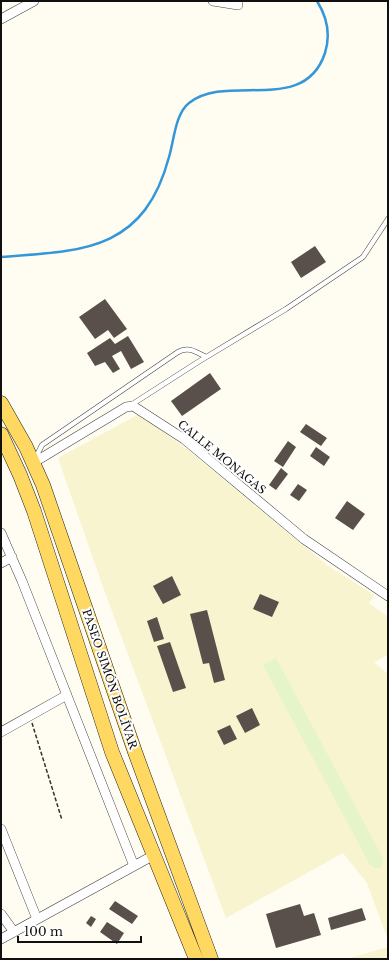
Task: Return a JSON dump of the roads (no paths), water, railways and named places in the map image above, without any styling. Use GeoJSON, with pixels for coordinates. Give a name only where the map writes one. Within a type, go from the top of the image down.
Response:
{"type":"FeatureCollection","features":[{"type":"Feature","properties":{"kind":"main road","name":"PASEO SIMÓN BOLÍVAR"},"geometry":{"type":"LineString","coordinates":[[1,403],[37,461],[50,505],[137,759],[211,959]]}},
{"type":"Feature","properties":{"kind":"main road","name":"PASEO SIMÓN BOLÍVAR"},"geometry":{"type":"LineString","coordinates":[[1,434],[20,475],[34,511],[101,720],[196,959]]}},
{"type":"Feature","properties":{"kind":"street"},"geometry":{"type":"LineString","coordinates":[[1,19],[34,1]]}},
{"type":"Feature","properties":{"kind":"street"},"geometry":{"type":"LineString","coordinates":[[213,1],[238,6],[238,1]]}},
{"type":"Feature","properties":{"kind":"street"},"geometry":{"type":"LineString","coordinates":[[37,461],[126,407],[131,406]]}},
{"type":"Feature","properties":{"kind":"street","name":"CALLE MONAGAS"},"geometry":{"type":"LineString","coordinates":[[131,406],[184,439],[304,539],[388,596]]}},
{"type":"Feature","properties":{"kind":"street"},"geometry":{"type":"LineString","coordinates":[[1,532],[134,866]]}},
{"type":"Feature","properties":{"kind":"street"},"geometry":{"type":"LineString","coordinates":[[1,563],[12,557]]}},
{"type":"Feature","properties":{"kind":"street"},"geometry":{"type":"LineString","coordinates":[[1,732],[67,695]]}},
{"type":"Feature","properties":{"kind":"street"},"geometry":{"type":"LineString","coordinates":[[1,829],[37,919]]}},
{"type":"Feature","properties":{"kind":"street"},"geometry":{"type":"LineString","coordinates":[[1,939],[154,855]]}},
{"type":"Feature","properties":{"kind":"street"},"geometry":{"type":"LineString","coordinates":[[1,914],[14,932]]}},
{"type":"Feature","properties":{"kind":"lane"},"geometry":{"type":"LineString","coordinates":[[131,406],[206,357],[286,309],[363,257],[388,219]]}},
{"type":"Feature","properties":{"kind":"lane"},"geometry":{"type":"LineString","coordinates":[[37,461],[38,453],[42,445],[178,352],[184,349],[190,349],[206,357]]}},
{"type":"Feature","properties":{"kind":"waterway"},"geometry":{"type":"LineString","coordinates":[[1,257],[31,255],[84,248],[106,240],[126,228],[144,211],[158,188],[169,157],[178,121],[184,108],[189,103],[205,95],[224,91],[283,88],[300,83],[315,72],[325,53],[328,39],[326,19],[317,1]]}}]}
